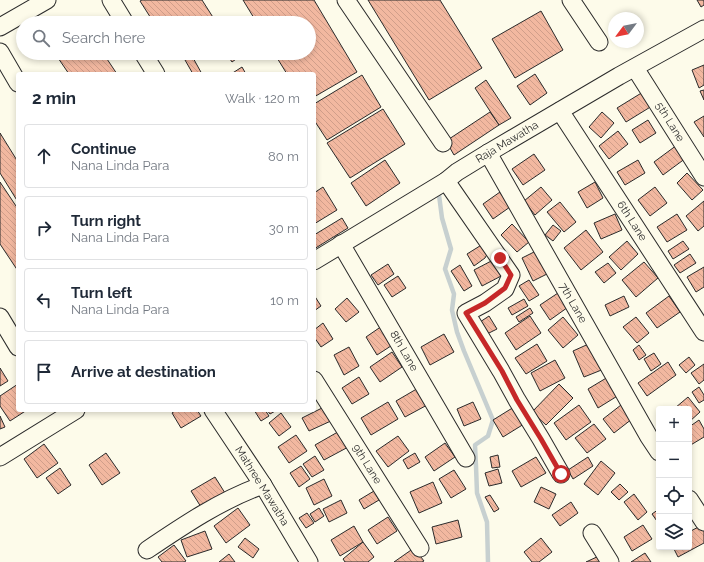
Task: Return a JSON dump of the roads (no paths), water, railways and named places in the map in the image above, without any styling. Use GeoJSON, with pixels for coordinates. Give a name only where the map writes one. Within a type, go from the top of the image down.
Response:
{"type":"FeatureCollection","features":[{"type":"Feature","properties":{"kind":"street"},"geometry":{"type":"LineString","coordinates":[[19,16],[47,0]]}},
{"type":"Feature","properties":{"kind":"street"},"geometry":{"type":"LineString","coordinates":[[111,0],[121,16]]}},
{"type":"Feature","properties":{"kind":"street"},"geometry":{"type":"LineString","coordinates":[[346,0],[443,143]]}},
{"type":"Feature","properties":{"kind":"street"},"geometry":{"type":"LineString","coordinates":[[571,0],[599,42]]}},
{"type":"Feature","properties":{"kind":"street"},"geometry":{"type":"LineString","coordinates":[[0,27],[16,18]]}},
{"type":"Feature","properties":{"kind":"street","name":"Raja Mawatha"},"geometry":{"type":"LineString","coordinates":[[316,259],[446,182],[457,172],[488,153],[704,28]]}},
{"type":"Feature","properties":{"kind":"street"},"geometry":{"type":"LineString","coordinates":[[0,52],[16,80]]}},
{"type":"Feature","properties":{"kind":"street"},"geometry":{"type":"LineString","coordinates":[[147,60],[155,72]]}},
{"type":"Feature","properties":{"kind":"street","name":"5th Lane"},"geometry":{"type":"LineString","coordinates":[[635,68],[704,177]]}},
{"type":"Feature","properties":{"kind":"street","name":"6th Lane"},"geometry":{"type":"LineString","coordinates":[[560,111],[704,332]]}},
{"type":"Feature","properties":{"kind":"street","name":"7th Lane"},"geometry":{"type":"LineString","coordinates":[[488,153],[656,448]]}},
{"type":"Feature","properties":{"kind":"street"},"geometry":{"type":"LineString","coordinates":[[446,182],[511,275],[505,288],[485,303],[466,313],[502,371],[517,400],[561,474]]}},
{"type":"Feature","properties":{"kind":"street","name":"8th Lane"},"geometry":{"type":"LineString","coordinates":[[341,244],[466,458]]}},
{"type":"Feature","properties":{"kind":"street"},"geometry":{"type":"LineString","coordinates":[[0,317],[16,344]]}},
{"type":"Feature","properties":{"kind":"street","name":"9th Lane"},"geometry":{"type":"LineString","coordinates":[[316,383],[420,548]]}},
{"type":"Feature","properties":{"kind":"street"},"geometry":{"type":"LineString","coordinates":[[0,456],[73,412]]}},
{"type":"Feature","properties":{"kind":"street","name":"Mathree Mawatha"},"geometry":{"type":"LineString","coordinates":[[214,412],[263,485],[309,562]]}},
{"type":"Feature","properties":{"kind":"street"},"geometry":{"type":"LineString","coordinates":[[146,550],[221,503],[243,492],[263,485]]}},
{"type":"Feature","properties":{"kind":"street"},"geometry":{"type":"LineString","coordinates":[[692,504],[704,522]]}},
{"type":"Feature","properties":{"kind":"street"},"geometry":{"type":"LineString","coordinates":[[592,533],[610,562]]}},
{"type":"Feature","properties":{"kind":"waterway"},"geometry":{"type":"LineString","coordinates":[[439,195],[442,218],[451,249],[445,269],[454,294],[452,310],[457,332],[493,420],[488,436],[475,445],[477,493],[487,522],[488,562]]}}]}
